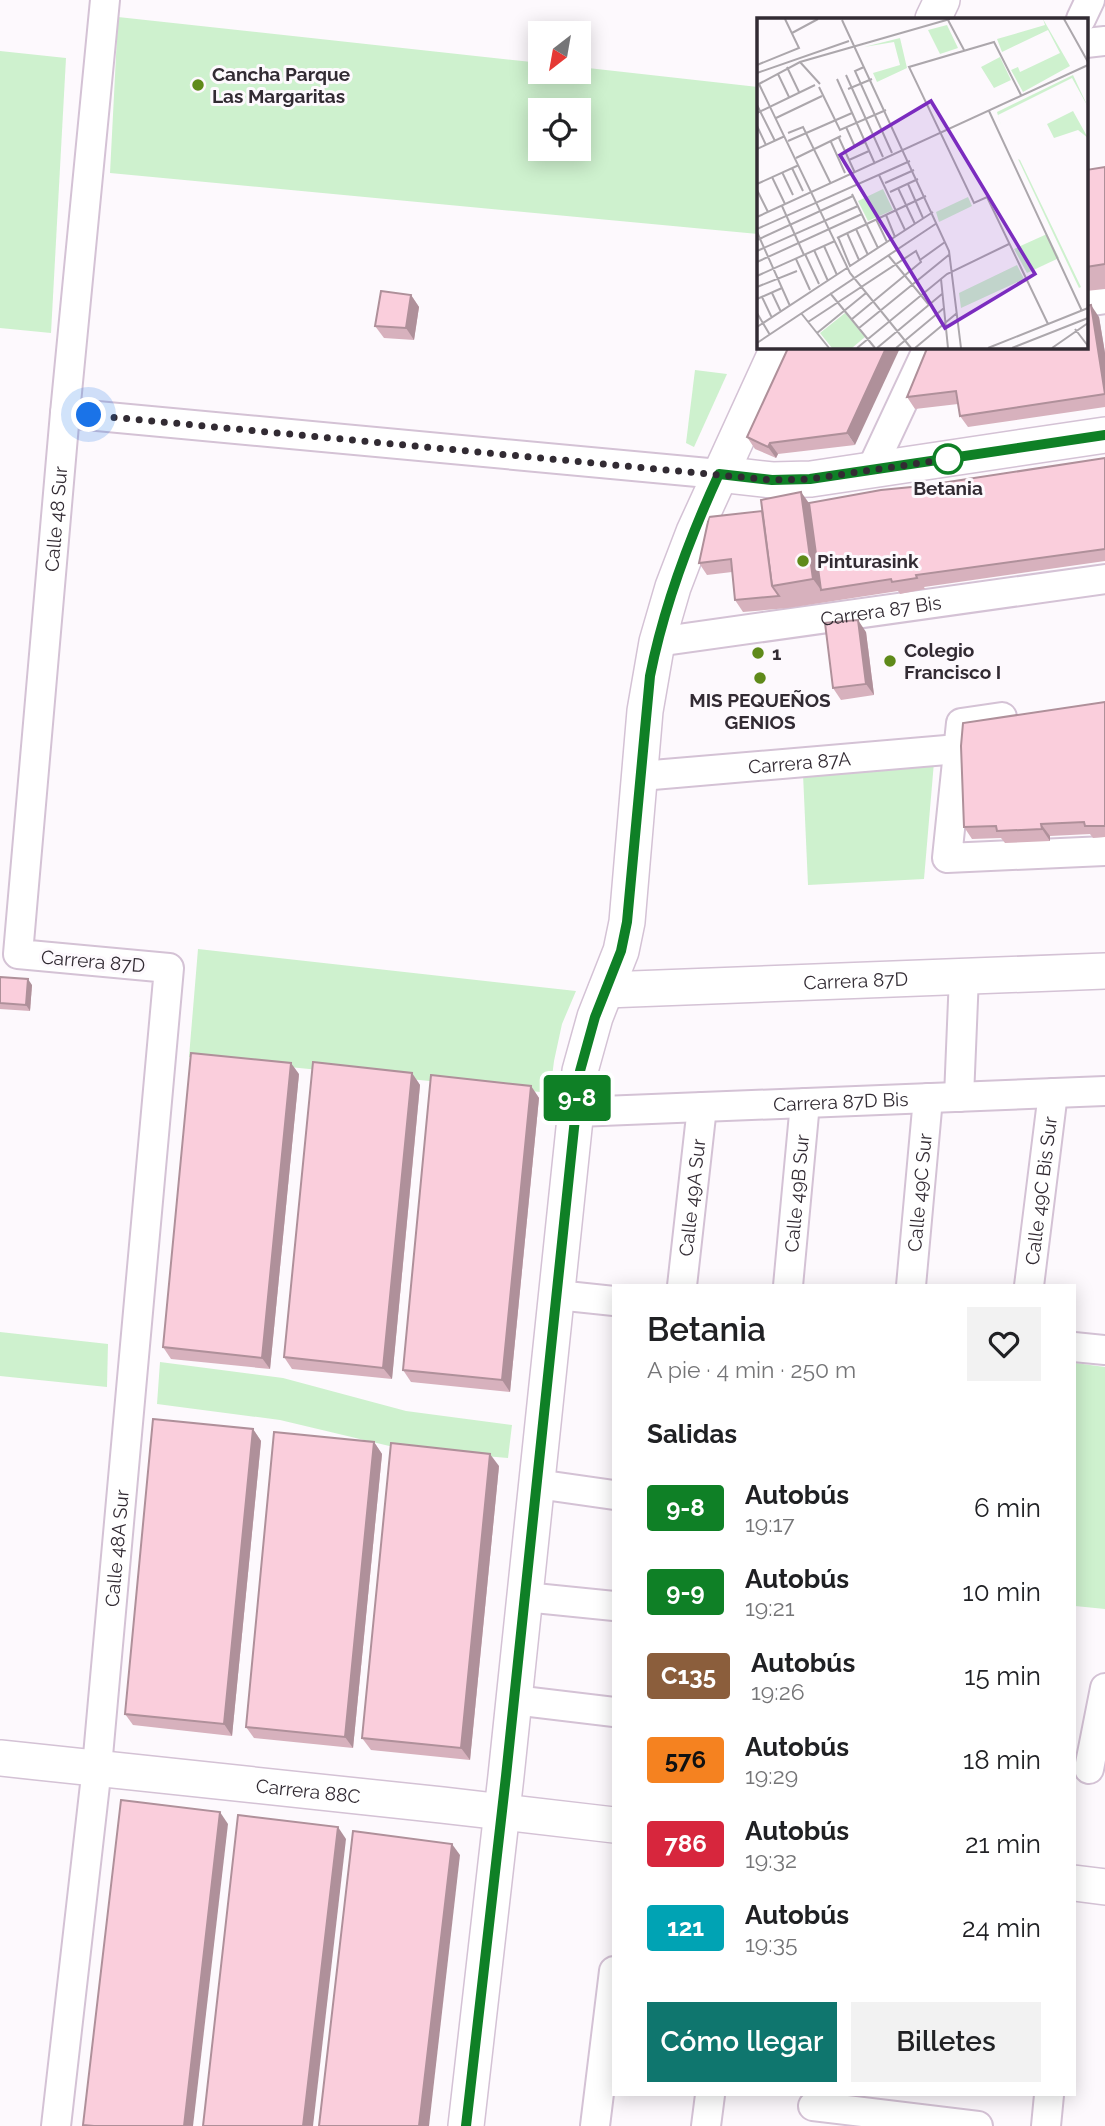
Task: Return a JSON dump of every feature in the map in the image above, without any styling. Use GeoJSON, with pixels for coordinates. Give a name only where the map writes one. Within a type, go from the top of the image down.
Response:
{"type":"FeatureCollection","features":[{"type":"Feature","properties":{"kind":"street","name":"Calle 48 Sur"},"geometry":{"type":"LineString","coordinates":[[18,954],[65,413],[105,0]]}},
{"type":"Feature","properties":{"kind":"street"},"geometry":{"type":"LineString","coordinates":[[933,18],[942,0]]}},
{"type":"Feature","properties":{"kind":"street"},"geometry":{"type":"LineString","coordinates":[[1081,18],[1090,0]]}},
{"type":"Feature","properties":{"kind":"street"},"geometry":{"type":"LineString","coordinates":[[466,2126],[580,1071],[621,951],[627,922],[645,712],[657,642],[673,587],[690,543],[778,348]]}},
{"type":"Feature","properties":{"kind":"street"},"geometry":{"type":"LineString","coordinates":[[871,470],[928,348]]}},
{"type":"Feature","properties":{"kind":"street"},"geometry":{"type":"LineString","coordinates":[[65,413],[794,481],[1105,435]]}},
{"type":"Feature","properties":{"kind":"street","name":"Carrera 87 Bis"},"geometry":{"type":"LineString","coordinates":[[657,642],[1105,579]]}},
{"type":"Feature","properties":{"kind":"street","name":"Carrera 87A"},"geometry":{"type":"LineString","coordinates":[[641,776],[960,736],[1027,713]]}},
{"type":"Feature","properties":{"kind":"street"},"geometry":{"type":"LineString","coordinates":[[960,736],[947,858],[1105,851]]}},
{"type":"Feature","properties":{"kind":"street","name":"Carrera 87D"},"geometry":{"type":"LineString","coordinates":[[18,954],[169,968]]}},
{"type":"Feature","properties":{"kind":"street","name":"Calle 48A Sur"},"geometry":{"type":"LineString","coordinates":[[56,2126],[97,1768],[169,968]]}},
{"type":"Feature","properties":{"kind":"street","name":"Carrera 87D"},"geometry":{"type":"LineString","coordinates":[[606,990],[1105,971]]}},
{"type":"Feature","properties":{"kind":"street"},"geometry":{"type":"LineString","coordinates":[[959,1097],[964,976]]}},
{"type":"Feature","properties":{"kind":"street","name":"Carrera 87D Bis"},"geometry":{"type":"LineString","coordinates":[[577,1112],[1105,1091]]}},
{"type":"Feature","properties":{"kind":"street","name":"Calle 49C Bis Sur"},"geometry":{"type":"LineString","coordinates":[[1029,1284],[1052,1093]]}},
{"type":"Feature","properties":{"kind":"street","name":"Calle 49C Sur"},"geometry":{"type":"LineString","coordinates":[[911,1284],[928,1098]]}},
{"type":"Feature","properties":{"kind":"street","name":"Calle 49B Sur"},"geometry":{"type":"LineString","coordinates":[[788,1284],[805,1102]]}},
{"type":"Feature","properties":{"kind":"street","name":"Calle 49A Sur"},"geometry":{"type":"LineString","coordinates":[[682,1284],[702,1107]]}},
{"type":"Feature","properties":{"kind":"street"},"geometry":{"type":"LineString","coordinates":[[557,1295],[612,1301]]}},
{"type":"Feature","properties":{"kind":"street"},"geometry":{"type":"LineString","coordinates":[[1076,1347],[1105,1350]]}},
{"type":"Feature","properties":{"kind":"street"},"geometry":{"type":"LineString","coordinates":[[537,1484],[612,1495]]}},
{"type":"Feature","properties":{"kind":"street"},"geometry":{"type":"LineString","coordinates":[[525,1597],[612,1606]]}},
{"type":"Feature","properties":{"kind":"street"},"geometry":{"type":"LineString","coordinates":[[1090,1769],[1105,1688]]}},
{"type":"Feature","properties":{"kind":"street"},"geometry":{"type":"LineString","coordinates":[[514,1700],[612,1712]]}},
{"type":"Feature","properties":{"kind":"street","name":"Carrera 88C"},"geometry":{"type":"LineString","coordinates":[[0,1758],[612,1825]]}},
{"type":"Feature","properties":{"kind":"street"},"geometry":{"type":"LineString","coordinates":[[1076,1883],[1105,1887]]}},
{"type":"Feature","properties":{"kind":"street"},"geometry":{"type":"LineString","coordinates":[[595,2126],[612,1987]]}},
{"type":"Feature","properties":{"kind":"street"},"geometry":{"type":"LineString","coordinates":[[706,2126],[710,2096]]}},
{"type":"Feature","properties":{"kind":"street"},"geometry":{"type":"LineString","coordinates":[[1046,2126],[1049,2096]]}},
{"type":"Feature","properties":{"kind":"street"},"geometry":{"type":"LineString","coordinates":[[812,2109],[978,2126]]}},
{"type":"Feature","properties":{"kind":"green space"},"geometry":{"type":"Polygon","coordinates":[[[118,17],[528,62],[528,84],[592,84],[592,68],[757,87],[757,234],[110,173],[118,17]]]}},
{"type":"Feature","properties":{"kind":"green space"},"geometry":{"type":"Polygon","coordinates":[[[0,51],[66,58],[51,333],[0,328],[0,51]]]}},
{"type":"Feature","properties":{"kind":"green space"},"geometry":{"type":"Polygon","coordinates":[[[695,370],[727,374],[694,447],[686,443],[695,370]]]}},
{"type":"Feature","properties":{"kind":"green space"},"geometry":{"type":"Polygon","coordinates":[[[934,762],[924,879],[808,885],[803,774],[934,762]]]}},
{"type":"Feature","properties":{"kind":"green space"},"geometry":{"type":"Polygon","coordinates":[[[198,949],[576,991],[562,1024],[550,1093],[189,1057],[198,949]]]}},
{"type":"Feature","properties":{"kind":"green space"},"geometry":{"type":"Polygon","coordinates":[[[0,1332],[108,1344],[107,1387],[0,1376],[0,1332]]]}},
{"type":"Feature","properties":{"kind":"green space"},"geometry":{"type":"Polygon","coordinates":[[[160,1362],[283,1378],[406,1411],[512,1425],[508,1458],[402,1449],[280,1420],[157,1404],[160,1362]]]}},
{"type":"Feature","properties":{"kind":"green space"},"geometry":{"type":"Polygon","coordinates":[[[1076,1363],[1105,1367],[1105,1609],[1076,1606],[1076,1363]]]}},
{"type":"Feature","properties":{"kind":"building"},"geometry":{"type":"Polygon","coordinates":[[[1105,167],[1105,264],[1088,267],[1088,170],[1105,167]]]}},
{"type":"Feature","properties":{"kind":"building"},"geometry":{"type":"Polygon","coordinates":[[[381,291],[411,295],[406,328],[375,326],[381,291]]]}},
{"type":"Feature","properties":{"kind":"building"},"geometry":{"type":"Polygon","coordinates":[[[1091,305],[1105,394],[960,416],[956,391],[907,397],[927,348],[1088,348],[1088,306],[1091,305]]]}},
{"type":"Feature","properties":{"kind":"building"},"geometry":{"type":"Polygon","coordinates":[[[788,348],[886,348],[847,433],[770,443],[768,447],[747,437],[788,348]]]}},
{"type":"Feature","properties":{"kind":"building"},"geometry":{"type":"Polygon","coordinates":[[[1105,458],[1105,549],[916,575],[917,578],[892,582],[891,579],[821,590],[809,503],[1105,458]]]}},
{"type":"Feature","properties":{"kind":"building"},"geometry":{"type":"Polygon","coordinates":[[[801,492],[813,579],[772,586],[761,500],[801,492]]]}},
{"type":"Feature","properties":{"kind":"building"},"geometry":{"type":"Polygon","coordinates":[[[762,511],[772,586],[779,596],[735,600],[731,559],[699,563],[709,517],[762,511]]]}},
{"type":"Feature","properties":{"kind":"building"},"geometry":{"type":"Polygon","coordinates":[[[858,620],[866,684],[833,688],[825,623],[858,620]]]}},
{"type":"Feature","properties":{"kind":"building"},"geometry":{"type":"Polygon","coordinates":[[[1105,702],[1105,826],[1085,826],[1084,822],[1041,824],[1042,829],[997,831],[996,826],[964,827],[961,746],[963,723],[1105,702]]]}},
{"type":"Feature","properties":{"kind":"building"},"geometry":{"type":"Polygon","coordinates":[[[0,977],[28,979],[26,1005],[0,1003],[0,977]]]}},
{"type":"Feature","properties":{"kind":"building"},"geometry":{"type":"Polygon","coordinates":[[[191,1053],[291,1063],[262,1358],[163,1347],[191,1053]]]}},
{"type":"Feature","properties":{"kind":"building"},"geometry":{"type":"Polygon","coordinates":[[[313,1062],[412,1073],[383,1368],[284,1357],[313,1062]]]}},
{"type":"Feature","properties":{"kind":"building"},"geometry":{"type":"Polygon","coordinates":[[[431,1075],[531,1086],[502,1380],[403,1370],[431,1075]]]}},
{"type":"Feature","properties":{"kind":"building"},"geometry":{"type":"Polygon","coordinates":[[[153,1419],[253,1429],[224,1724],[125,1714],[153,1419]]]}},
{"type":"Feature","properties":{"kind":"building"},"geometry":{"type":"Polygon","coordinates":[[[274,1432],[374,1442],[345,1737],[246,1727],[274,1432]]]}},
{"type":"Feature","properties":{"kind":"building"},"geometry":{"type":"Polygon","coordinates":[[[391,1443],[490,1454],[461,1748],[362,1738],[391,1443]]]}},
{"type":"Feature","properties":{"kind":"building"},"geometry":{"type":"Polygon","coordinates":[[[121,1800],[220,1812],[184,2126],[83,2125],[121,1800]]]}},
{"type":"Feature","properties":{"kind":"building"},"geometry":{"type":"Polygon","coordinates":[[[238,1815],[338,1827],[303,2126],[203,2126],[238,1815]]]}},
{"type":"Feature","properties":{"kind":"building"},"geometry":{"type":"Polygon","coordinates":[[[353,1831],[452,1844],[419,2126],[319,2126],[353,1831]]]}},
{"type":"Feature","properties":{"kind":"bus line","name":"9-8"},"geometry":{"type":"LineString","coordinates":[[466,2126],[506,1776],[580,1071],[595,1017],[621,951],[627,922],[645,712],[657,642],[673,587],[719,474],[794,481],[1105,435]]}},
{"type":"Feature","properties":{"kind":"place","name":"Cancha Parque Las Margaritas"},"geometry":{"type":"Point","coordinates":[198,85]}},
{"type":"Feature","properties":{"kind":"place","name":"Betania"},"geometry":{"type":"Point","coordinates":[948,459]}},
{"type":"Feature","properties":{"kind":"place","name":"Pinturasink"},"geometry":{"type":"Point","coordinates":[803,561]}},
{"type":"Feature","properties":{"kind":"place","name":"1"},"geometry":{"type":"Point","coordinates":[758,653]}},
{"type":"Feature","properties":{"kind":"place","name":"Colegio Francisco I"},"geometry":{"type":"Point","coordinates":[890,661]}},
{"type":"Feature","properties":{"kind":"place","name":"MIS PEQUEÑOS GENIOS"},"geometry":{"type":"Point","coordinates":[760,678]}},
{"type":"Feature","properties":{"kind":"route"},"geometry":{"type":"LineString","coordinates":[[89,415],[772,480],[794,481],[948,459]]}}]}
